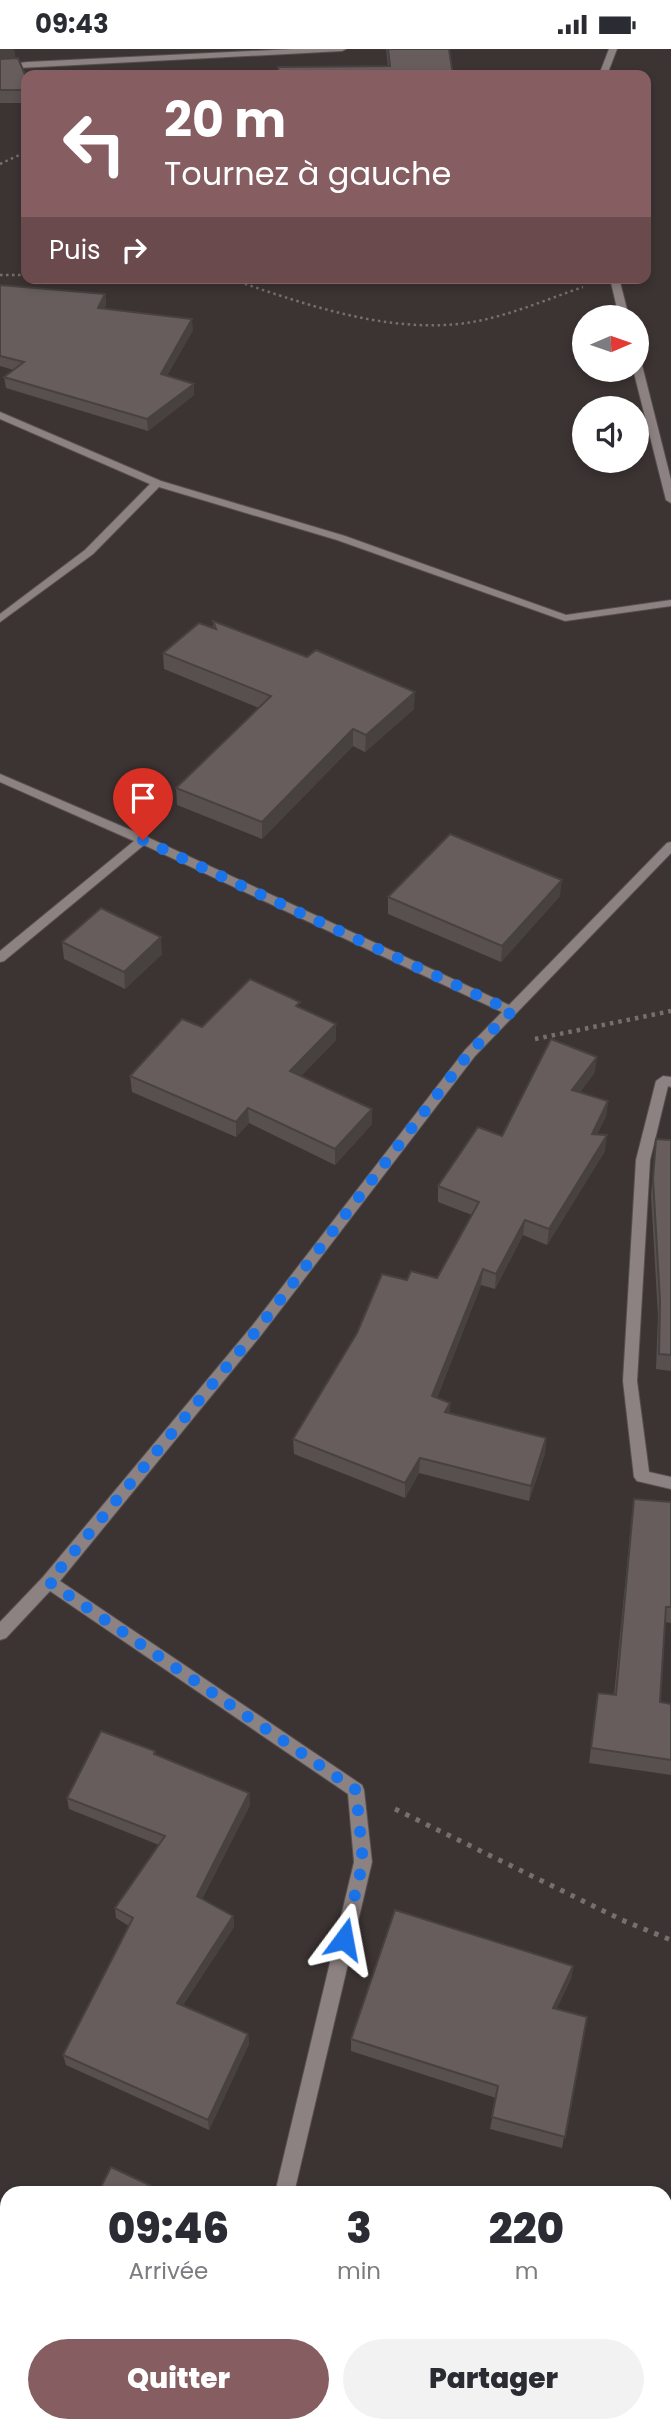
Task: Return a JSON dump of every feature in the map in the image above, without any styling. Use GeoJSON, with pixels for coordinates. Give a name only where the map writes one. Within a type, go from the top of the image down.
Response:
{"type":"FeatureCollection","features":[{"type":"Feature","properties":{"kind":"street"},"geometry":{"type":"LineString","coordinates":[[0,67],[342,49]]}},
{"type":"Feature","properties":{"kind":"street"},"geometry":{"type":"LineString","coordinates":[[605,70],[613,49]]}},
{"type":"Feature","properties":{"kind":"street"},"geometry":{"type":"LineString","coordinates":[[616,284],[621,305]]}},
{"type":"Feature","properties":{"kind":"street"},"geometry":{"type":"LineString","coordinates":[[641,382],[671,501]]}},
{"type":"Feature","properties":{"kind":"street"},"geometry":{"type":"LineString","coordinates":[[0,415],[158,482],[341,538],[565,618],[671,603]]}},
{"type":"Feature","properties":{"kind":"street"},"geometry":{"type":"LineString","coordinates":[[0,619],[89,552],[158,482]]}},
{"type":"Feature","properties":{"kind":"street"},"geometry":{"type":"LineString","coordinates":[[0,778],[143,840],[512,1011]]}},
{"type":"Feature","properties":{"kind":"street"},"geometry":{"type":"LineString","coordinates":[[0,958],[143,840]]}},
{"type":"Feature","properties":{"kind":"street"},"geometry":{"type":"LineString","coordinates":[[0,1633],[49,1582],[257,1330],[470,1052],[671,846]]}},
{"type":"Feature","properties":{"kind":"street"},"geometry":{"type":"LineString","coordinates":[[671,1082],[663,1081],[643,1160],[630,1381],[642,1477],[671,1483]]}},
{"type":"Feature","properties":{"kind":"street"},"geometry":{"type":"LineString","coordinates":[[49,1582],[356,1790],[363,1862],[286,2186]]}},
{"type":"Feature","properties":{"kind":"path"},"geometry":{"type":"LineString","coordinates":[[0,164],[21,154]]}},
{"type":"Feature","properties":{"kind":"path"},"geometry":{"type":"LineString","coordinates":[[0,275],[21,275]]}},
{"type":"Feature","properties":{"kind":"path"},"geometry":{"type":"LineString","coordinates":[[248,284],[340,312],[428,326],[489,318],[592,284]]}},
{"type":"Feature","properties":{"kind":"path"},"geometry":{"type":"LineString","coordinates":[[470,1052],[671,1011]]}},
{"type":"Feature","properties":{"kind":"path"},"geometry":{"type":"LineString","coordinates":[[356,1790],[622,1920],[671,1940]]}},
{"type":"Feature","properties":{"kind":"building"},"geometry":{"type":"Polygon","coordinates":[[[388,49],[449,49],[452,70],[278,70],[278,67],[390,66],[388,49]]]}},
{"type":"Feature","properties":{"kind":"building"},"geometry":{"type":"Polygon","coordinates":[[[18,58],[23,70],[21,90],[0,90],[0,59],[18,58]]]}},
{"type":"Feature","properties":{"kind":"building"},"geometry":{"type":"Polygon","coordinates":[[[0,285],[105,294],[98,308],[192,319],[161,374],[194,384],[147,419],[4,377],[24,362],[0,356],[0,285]]]}},
{"type":"Feature","properties":{"kind":"building"},"geometry":{"type":"Polygon","coordinates":[[[213,621],[307,657],[316,650],[415,692],[366,735],[353,729],[262,822],[176,788],[271,696],[163,653],[199,623],[216,629],[213,621]]]}},
{"type":"Feature","properties":{"kind":"building"},"geometry":{"type":"Polygon","coordinates":[[[450,834],[562,880],[502,946],[388,897],[450,834]]]}},
{"type":"Feature","properties":{"kind":"building"},"geometry":{"type":"Polygon","coordinates":[[[101,908],[161,937],[124,972],[62,942],[101,908]]]}},
{"type":"Feature","properties":{"kind":"building"},"geometry":{"type":"Polygon","coordinates":[[[250,979],[300,1002],[296,1006],[336,1024],[290,1071],[372,1109],[335,1149],[248,1108],[236,1122],[130,1076],[182,1019],[202,1027],[250,979]]]}},
{"type":"Feature","properties":{"kind":"building"},"geometry":{"type":"Polygon","coordinates":[[[551,1039],[597,1057],[572,1090],[608,1101],[592,1134],[607,1135],[549,1229],[525,1220],[496,1274],[483,1269],[432,1396],[450,1403],[445,1412],[546,1438],[531,1486],[420,1458],[405,1483],[293,1439],[357,1333],[382,1274],[407,1280],[411,1271],[437,1278],[479,1202],[438,1186],[478,1127],[502,1136],[551,1039]]]}},
{"type":"Feature","properties":{"kind":"building"},"geometry":{"type":"Polygon","coordinates":[[[656,1139],[671,1140],[671,1355],[659,1354],[660,1301],[653,1179],[656,1139]]]}},
{"type":"Feature","properties":{"kind":"building"},"geometry":{"type":"Polygon","coordinates":[[[634,1499],[671,1502],[671,1607],[666,1607],[660,1702],[671,1704],[671,1760],[591,1748],[598,1693],[616,1695],[634,1499]]]}},
{"type":"Feature","properties":{"kind":"building"},"geometry":{"type":"Polygon","coordinates":[[[101,1731],[155,1751],[154,1754],[249,1793],[197,1896],[233,1916],[177,2003],[248,2034],[208,2120],[63,2055],[133,1918],[115,1908],[165,1836],[67,1798],[101,1731]]]}},
{"type":"Feature","properties":{"kind":"building"},"geometry":{"type":"Polygon","coordinates":[[[395,1910],[573,1966],[553,2008],[587,2017],[565,2137],[492,2117],[498,2086],[351,2039],[395,1910]]]}},
{"type":"Feature","properties":{"kind":"building"},"geometry":{"type":"Polygon","coordinates":[[[111,2167],[151,2186],[102,2186],[111,2167]]]}},
{"type":"Feature","properties":{"kind":"route"},"geometry":{"type":"LineString","coordinates":[[143,840],[512,1011],[470,1052],[257,1330],[49,1582],[356,1790],[363,1862],[344,1939]]}}]}
